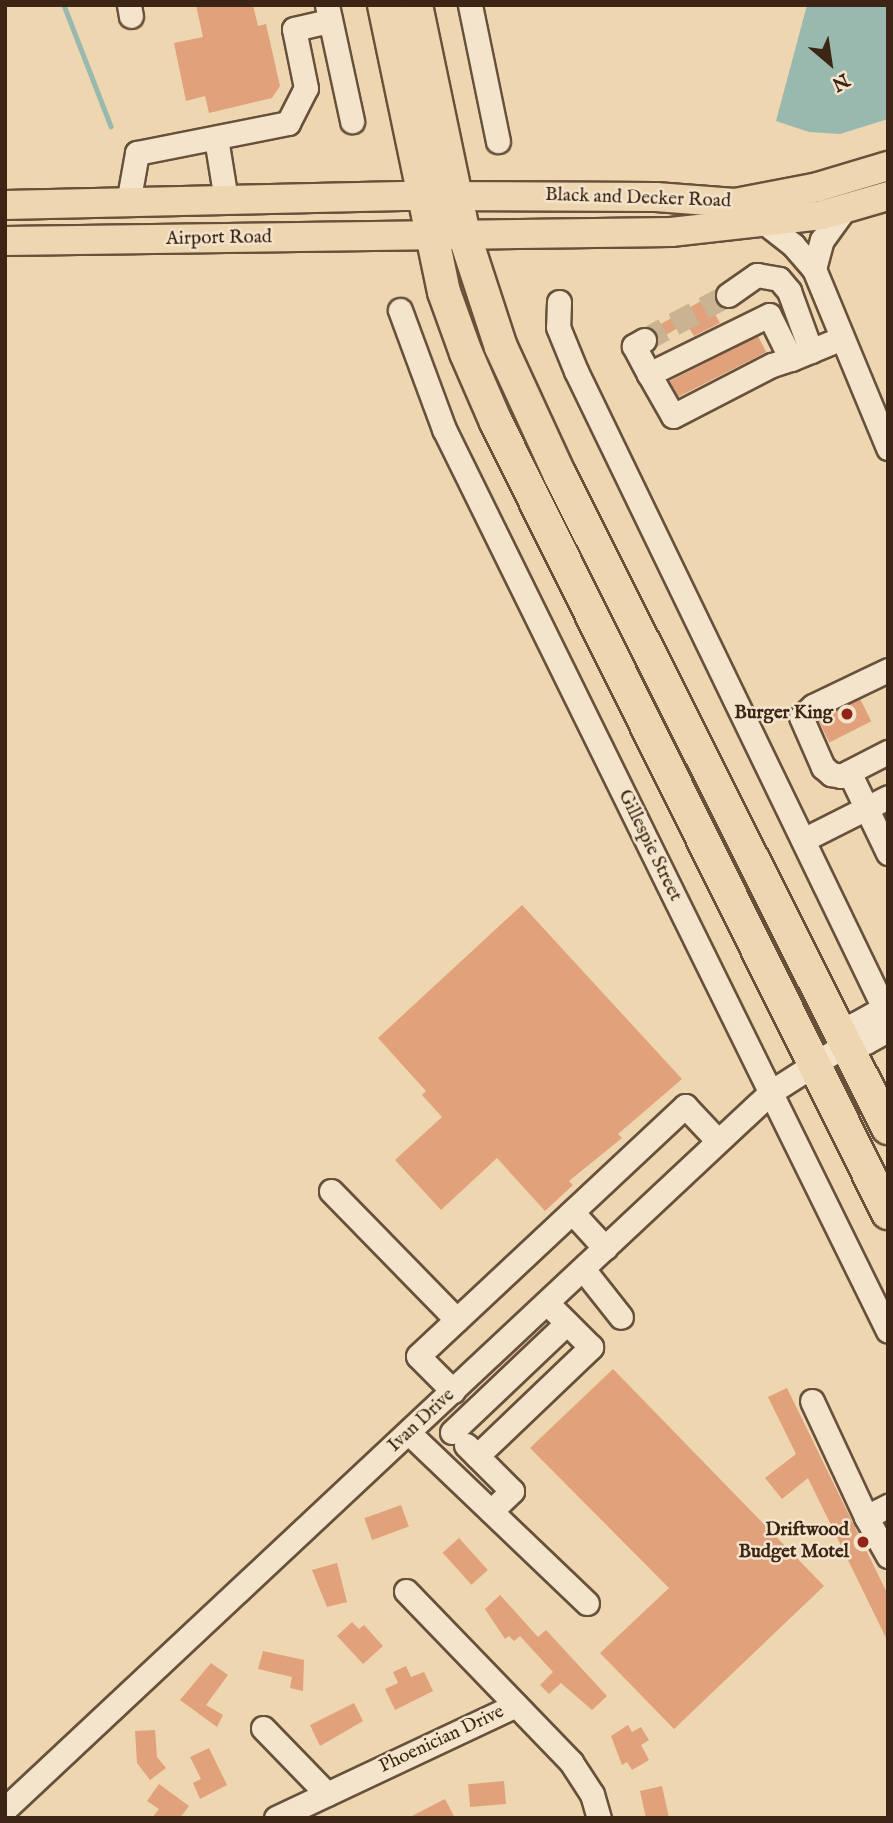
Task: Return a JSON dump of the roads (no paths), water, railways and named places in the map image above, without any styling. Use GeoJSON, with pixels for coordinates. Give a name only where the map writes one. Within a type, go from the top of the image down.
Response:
{"type":"FeatureCollection","features":[{"type":"Feature","properties":{"kind":"highway"},"geometry":{"type":"LineString","coordinates":[[384,5],[441,196],[464,234],[501,347],[560,475],[888,1128]]}},
{"type":"Feature","properties":{"kind":"highway"},"geometry":{"type":"LineString","coordinates":[[416,5],[441,196],[433,237],[444,292],[496,422],[888,1213]]}},
{"type":"Feature","properties":{"kind":"main road","name":"Black and Decker Road"},"geometry":{"type":"LineString","coordinates":[[441,196],[656,197],[735,203],[818,187],[888,166]]}},
{"type":"Feature","properties":{"kind":"main road","name":"Airport Road"},"geometry":{"type":"LineString","coordinates":[[5,205],[441,196]]}},
{"type":"Feature","properties":{"kind":"main road","name":"Black and Decker Road"},"geometry":{"type":"LineString","coordinates":[[433,237],[464,234],[671,232],[765,223],[844,210],[888,196]]}},
{"type":"Feature","properties":{"kind":"main road"},"geometry":{"type":"LineString","coordinates":[[125,240],[128,203]]}},
{"type":"Feature","properties":{"kind":"main road","name":"Airport Road"},"geometry":{"type":"LineString","coordinates":[[5,241],[433,237]]}},
{"type":"Feature","properties":{"kind":"street"},"geometry":{"type":"LineString","coordinates":[[470,5],[498,141]]}},
{"type":"Feature","properties":{"kind":"street"},"geometry":{"type":"LineString","coordinates":[[128,203],[137,153],[288,123],[306,88],[294,29],[328,13],[352,121]]}},
{"type":"Feature","properties":{"kind":"street"},"geometry":{"type":"LineString","coordinates":[[216,138],[226,200]]}},
{"type":"Feature","properties":{"kind":"street"},"geometry":{"type":"LineString","coordinates":[[814,269],[822,240],[844,210]]}},
{"type":"Feature","properties":{"kind":"street"},"geometry":{"type":"LineString","coordinates":[[765,223],[793,245],[814,269],[842,338],[880,406],[888,449]]}},
{"type":"Feature","properties":{"kind":"street"},"geometry":{"type":"LineString","coordinates":[[744,325],[749,289],[757,275],[779,279],[797,309],[801,355]]}},
{"type":"Feature","properties":{"kind":"street"},"geometry":{"type":"LineString","coordinates":[[559,302],[558,327],[576,371],[887,1015]]}},
{"type":"Feature","properties":{"kind":"street","name":"Gillespie Street"},"geometry":{"type":"LineString","coordinates":[[400,310],[444,429],[888,1331]]}},
{"type":"Feature","properties":{"kind":"street"},"geometry":{"type":"LineString","coordinates":[[649,374],[769,315],[801,355]]}},
{"type":"Feature","properties":{"kind":"street"},"geometry":{"type":"LineString","coordinates":[[644,340],[634,346],[673,416],[842,338]]}},
{"type":"Feature","properties":{"kind":"street"},"geometry":{"type":"LineString","coordinates":[[888,670],[813,706],[801,717],[823,767],[841,776],[888,752]]}},
{"type":"Feature","properties":{"kind":"street"},"geometry":{"type":"LineString","coordinates":[[802,722],[888,680]]}},
{"type":"Feature","properties":{"kind":"street"},"geometry":{"type":"LineString","coordinates":[[849,772],[888,853]]}},
{"type":"Feature","properties":{"kind":"street"},"geometry":{"type":"LineString","coordinates":[[803,840],[888,797]]}},
{"type":"Feature","properties":{"kind":"street","name":"Ivan Drive"},"geometry":{"type":"LineString","coordinates":[[5,1809],[771,1092],[846,1044],[866,1042],[887,1015]]}},
{"type":"Feature","properties":{"kind":"street"},"geometry":{"type":"LineString","coordinates":[[453,1391],[418,1356],[685,1106],[718,1142]]}},
{"type":"Feature","properties":{"kind":"street"},"geometry":{"type":"LineString","coordinates":[[331,1191],[457,1320]]}},
{"type":"Feature","properties":{"kind":"street"},"geometry":{"type":"LineString","coordinates":[[572,1212],[605,1248]]}},
{"type":"Feature","properties":{"kind":"street"},"geometry":{"type":"LineString","coordinates":[[583,1269],[621,1317]]}},
{"type":"Feature","properties":{"kind":"street"},"geometry":{"type":"LineString","coordinates":[[477,1456],[591,1348],[547,1303]]}},
{"type":"Feature","properties":{"kind":"street"},"geometry":{"type":"LineString","coordinates":[[452,1432],[567,1323]]}},
{"type":"Feature","properties":{"kind":"street"},"geometry":{"type":"LineString","coordinates":[[812,1401],[866,1517],[888,1556]]}},
{"type":"Feature","properties":{"kind":"street"},"geometry":{"type":"LineString","coordinates":[[430,1411],[512,1491],[491,1511]]}},
{"type":"Feature","properties":{"kind":"street"},"geometry":{"type":"LineString","coordinates":[[409,1433],[587,1603]]}},
{"type":"Feature","properties":{"kind":"street"},"geometry":{"type":"LineString","coordinates":[[866,1517],[888,1506]]}},
{"type":"Feature","properties":{"kind":"street"},"geometry":{"type":"LineString","coordinates":[[406,1591],[516,1705]]}},
{"type":"Feature","properties":{"kind":"street","name":"Phoenician Drive"},"geometry":{"type":"LineString","coordinates":[[276,1818],[516,1705],[578,1770],[599,1818]]}},
{"type":"Feature","properties":{"kind":"street"},"geometry":{"type":"LineString","coordinates":[[263,1728],[327,1794]]}},
{"type":"Feature","properties":{"kind":"water"},"geometry":{"type":"Polygon","coordinates":[[[807,5],[888,5],[888,119],[840,134],[809,132],[776,121],[807,5]]]}},
{"type":"Feature","properties":{"kind":"waterway"},"geometry":{"type":"LineString","coordinates":[[64,5],[111,126]]}},
{"type":"Feature","properties":{"kind":"tunnel"},"geometry":{"type":"LineString","coordinates":[[644,340],[728,295]]}},
{"type":"Feature","properties":{"kind":"place","name":"Burger King"},"geometry":{"type":"Point","coordinates":[847,714]}},
{"type":"Feature","properties":{"kind":"place","name":"Driftwood Budget Motel"},"geometry":{"type":"Point","coordinates":[863,1542]}}]}
